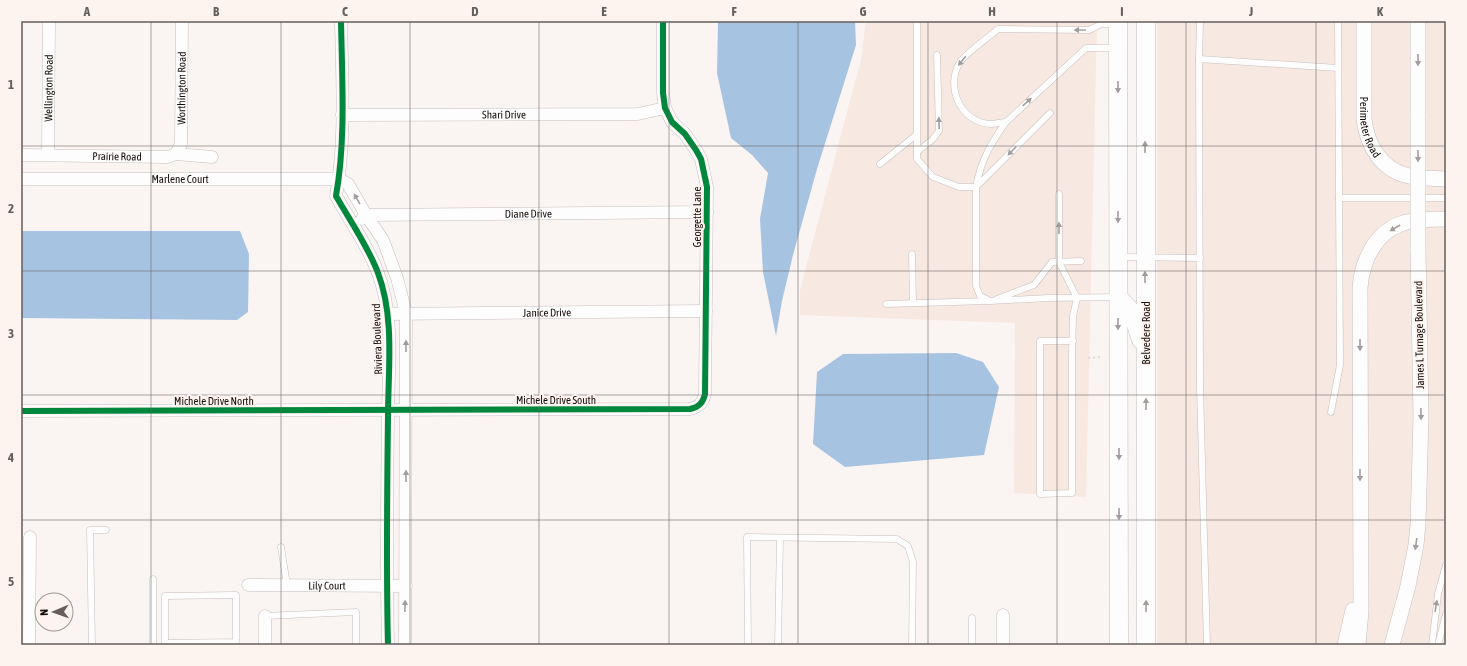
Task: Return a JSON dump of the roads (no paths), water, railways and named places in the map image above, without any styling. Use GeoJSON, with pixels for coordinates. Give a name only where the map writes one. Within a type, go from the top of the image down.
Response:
{"type":"FeatureCollection","features":[{"type":"Feature","properties":{"kind":"main road","name":"Belvedere Road"},"geometry":{"type":"LineString","coordinates":[[1146,21],[1146,645]]}},
{"type":"Feature","properties":{"kind":"main road"},"geometry":{"type":"LineString","coordinates":[[1118,23],[1119,645]]}},
{"type":"Feature","properties":{"kind":"main road"},"geometry":{"type":"LineString","coordinates":[[1118,298],[1132,312],[1146,358]]}},
{"type":"Feature","properties":{"kind":"street","name":"Wellington Road"},"geometry":{"type":"LineString","coordinates":[[48,156],[49,21]]}},
{"type":"Feature","properties":{"kind":"street","name":"Worthington Road"},"geometry":{"type":"LineString","coordinates":[[176,154],[181,144],[182,21]]}},
{"type":"Feature","properties":{"kind":"street","name":"Riviera Boulevard"},"geometry":{"type":"LineString","coordinates":[[342,21],[342,115],[339,179],[336,196],[378,272],[387,306],[389,351],[386,586],[388,645]]}},
{"type":"Feature","properties":{"kind":"street","name":"Georgette Lane"},"geometry":{"type":"LineString","coordinates":[[663,21],[663,93],[665,108],[672,122],[691,142],[701,159],[706,177],[705,394],[703,401]]}},
{"type":"Feature","properties":{"kind":"street","name":"Perimeter Road"},"geometry":{"type":"LineString","coordinates":[[1364,21],[1364,119],[1367,135],[1373,149],[1383,163],[1389,168],[1402,174],[1414,177],[1446,179]]}},
{"type":"Feature","properties":{"kind":"street","name":"James L Turnage Boulevard"},"geometry":{"type":"LineString","coordinates":[[1392,645],[1408,586],[1416,545],[1418,524],[1421,417],[1418,249],[1418,21]]}},
{"type":"Feature","properties":{"kind":"street","name":"Shari Drive"},"geometry":{"type":"LineString","coordinates":[[342,115],[638,114],[665,108]]}},
{"type":"Feature","properties":{"kind":"street","name":"Prairie Road"},"geometry":{"type":"LineString","coordinates":[[21,155],[168,157],[176,154],[212,157]]}},
{"type":"Feature","properties":{"kind":"street","name":"Marlene Court"},"geometry":{"type":"LineString","coordinates":[[21,179],[339,179]]}},
{"type":"Feature","properties":{"kind":"street"},"geometry":{"type":"LineString","coordinates":[[339,179],[348,184],[383,240],[397,278],[406,313],[405,645]]}},
{"type":"Feature","properties":{"kind":"street","name":"Diane Drive"},"geometry":{"type":"LineString","coordinates":[[366,215],[707,212]]}},
{"type":"Feature","properties":{"kind":"street"},"geometry":{"type":"LineString","coordinates":[[354,227],[366,215]]}},
{"type":"Feature","properties":{"kind":"street"},"geometry":{"type":"LineString","coordinates":[[1358,645],[1360,621],[1360,288],[1362,269],[1372,246],[1386,232],[1397,226],[1422,219],[1446,219]]}},
{"type":"Feature","properties":{"kind":"street","name":"Janice Drive"},"geometry":{"type":"LineString","coordinates":[[387,314],[706,311]]}},
{"type":"Feature","properties":{"kind":"street","name":"Michele Drive South"},"geometry":{"type":"LineString","coordinates":[[406,410],[690,409],[698,407],[703,401]]}},
{"type":"Feature","properties":{"kind":"street","name":"Michele Drive North"},"geometry":{"type":"LineString","coordinates":[[21,411],[406,410]]}},
{"type":"Feature","properties":{"kind":"street"},"geometry":{"type":"LineString","coordinates":[[29,645],[30,538]]}},
{"type":"Feature","properties":{"kind":"street"},"geometry":{"type":"LineString","coordinates":[[1345,645],[1360,572]]}},
{"type":"Feature","properties":{"kind":"street","name":"Lily Court"},"geometry":{"type":"LineString","coordinates":[[248,585],[406,586]]}},
{"type":"Feature","properties":{"kind":"street"},"geometry":{"type":"LineString","coordinates":[[1002,645],[1003,615]]}},
{"type":"Feature","properties":{"kind":"street"},"geometry":{"type":"LineString","coordinates":[[265,616],[265,645]]}},
{"type":"Feature","properties":{"kind":"lane"},"geometry":{"type":"LineString","coordinates":[[917,21],[916,152],[917,160],[933,177],[959,187],[976,187],[1050,113]]}},
{"type":"Feature","properties":{"kind":"lane"},"geometry":{"type":"LineString","coordinates":[[1200,21],[1200,388],[1207,645]]}},
{"type":"Feature","properties":{"kind":"lane"},"geometry":{"type":"LineString","coordinates":[[1331,412],[1340,365],[1338,21]]}},
{"type":"Feature","properties":{"kind":"lane"},"geometry":{"type":"LineString","coordinates":[[1006,122],[991,124],[979,122],[969,116],[960,107],[955,96],[953,83],[955,71],[961,60],[998,30],[1089,30],[1102,24],[1118,23]]}},
{"type":"Feature","properties":{"kind":"lane"},"geometry":{"type":"LineString","coordinates":[[1081,260],[1052,262],[1034,286],[990,301],[980,296],[976,286],[976,187],[979,172],[990,145],[1006,122],[1086,48],[1118,48]]}},
{"type":"Feature","properties":{"kind":"lane"},"geometry":{"type":"LineString","coordinates":[[916,152],[933,139],[939,131],[937,55]]}},
{"type":"Feature","properties":{"kind":"lane"},"geometry":{"type":"LineString","coordinates":[[1199,59],[1338,68]]}},
{"type":"Feature","properties":{"kind":"lane"},"geometry":{"type":"LineString","coordinates":[[880,164],[916,135]]}},
{"type":"Feature","properties":{"kind":"lane"},"geometry":{"type":"LineString","coordinates":[[1059,194],[1059,262],[1077,298],[1073,316],[1072,341],[1072,493],[1040,494],[1040,341],[1072,341]]}},
{"type":"Feature","properties":{"kind":"lane"},"geometry":{"type":"LineString","coordinates":[[1339,198],[1446,198]]}},
{"type":"Feature","properties":{"kind":"lane"},"geometry":{"type":"LineString","coordinates":[[912,254],[912,303]]}},
{"type":"Feature","properties":{"kind":"lane"},"geometry":{"type":"LineString","coordinates":[[1118,257],[1200,258]]}},
{"type":"Feature","properties":{"kind":"lane"},"geometry":{"type":"LineString","coordinates":[[886,304],[1118,298]]}},
{"type":"Feature","properties":{"kind":"lane"},"geometry":{"type":"LineString","coordinates":[[92,645],[90,530],[106,530]]}},
{"type":"Feature","properties":{"kind":"lane"},"geometry":{"type":"LineString","coordinates":[[748,645],[747,537],[897,539],[908,546],[913,562],[912,645]]}},
{"type":"Feature","properties":{"kind":"lane"},"geometry":{"type":"LineString","coordinates":[[778,645],[780,538]]}},
{"type":"Feature","properties":{"kind":"lane"},"geometry":{"type":"LineString","coordinates":[[281,547],[287,585]]}},
{"type":"Feature","properties":{"kind":"lane"},"geometry":{"type":"LineString","coordinates":[[1432,645],[1438,594],[1446,565]]}},
{"type":"Feature","properties":{"kind":"lane"},"geometry":{"type":"LineString","coordinates":[[153,579],[154,645]]}},
{"type":"Feature","properties":{"kind":"lane"},"geometry":{"type":"LineString","coordinates":[[236,595],[236,642],[203,644],[166,643],[165,596],[236,595]]}},
{"type":"Feature","properties":{"kind":"lane"},"geometry":{"type":"LineString","coordinates":[[265,616],[356,612],[356,645]]}},
{"type":"Feature","properties":{"kind":"lane"},"geometry":{"type":"LineString","coordinates":[[1438,645],[1446,614]]}},
{"type":"Feature","properties":{"kind":"lane"},"geometry":{"type":"LineString","coordinates":[[972,618],[972,645]]}},
{"type":"Feature","properties":{"kind":"water"},"geometry":{"type":"Polygon","coordinates":[[[718,21],[855,21],[856,45],[817,169],[793,255],[782,301],[776,336],[763,272],[760,219],[768,173],[752,155],[731,138],[717,73],[718,21]]]}},
{"type":"Feature","properties":{"kind":"water"},"geometry":{"type":"Polygon","coordinates":[[[21,231],[240,231],[249,254],[248,312],[237,320],[21,318],[21,231]]]}},
{"type":"Feature","properties":{"kind":"water"},"geometry":{"type":"Polygon","coordinates":[[[956,353],[983,362],[999,387],[984,455],[845,467],[813,444],[817,372],[843,354],[956,353]]]}}]}
